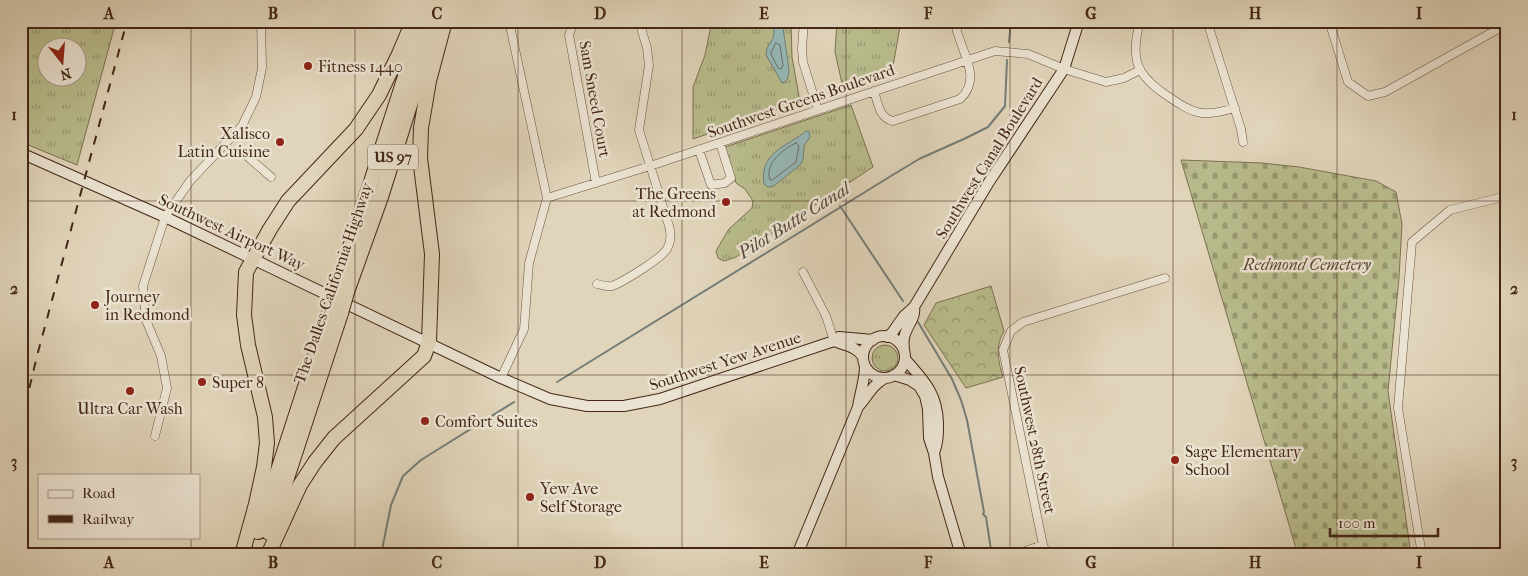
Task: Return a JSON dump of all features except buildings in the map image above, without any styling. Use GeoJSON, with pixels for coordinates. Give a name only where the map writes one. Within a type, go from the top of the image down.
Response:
{"type":"FeatureCollection","features":[{"type":"Feature","properties":{"kind":"highway"},"geometry":{"type":"LineString","coordinates":[[242,555],[258,495],[267,444],[265,417],[248,345],[244,315],[246,272],[288,201],[356,129],[379,95],[413,21]]}},
{"type":"Feature","properties":{"kind":"highway","name":"The Dalles-California Highway"},"geometry":{"type":"LineString","coordinates":[[262,555],[423,21]]}},
{"type":"Feature","properties":{"kind":"highway","name":"The Dalles-California Highway"},"geometry":{"type":"LineString","coordinates":[[342,290],[381,197],[436,21]]}},
{"type":"Feature","properties":{"kind":"highway"},"geometry":{"type":"LineString","coordinates":[[268,555],[300,485],[315,462],[334,438],[424,356],[428,342],[432,254],[420,158],[421,128],[428,81],[445,21]]}},
{"type":"Feature","properties":{"kind":"highway","name":"The Dalles-California Highway"},"geometry":{"type":"LineString","coordinates":[[250,555],[336,310]]}},
{"type":"Feature","properties":{"kind":"main road","name":"Southwest Canal Boulevard"},"geometry":{"type":"LineString","coordinates":[[887,337],[914,307],[988,182],[1064,69],[1079,21]]}},
{"type":"Feature","properties":{"kind":"main road","name":"Southwest Airport Way"},"geometry":{"type":"LineString","coordinates":[[21,154],[165,217],[428,342]]}},
{"type":"Feature","properties":{"kind":"main road","name":"Southwest Canal Boulevard"},"geometry":{"type":"LineString","coordinates":[[904,355],[904,338],[915,315],[914,307]]}},
{"type":"Feature","properties":{"kind":"main road","name":"Southwest Yew Avenue"},"geometry":{"type":"LineString","coordinates":[[428,342],[501,378],[550,399],[586,406],[624,406],[660,400],[834,341],[839,337],[873,340]]}},
{"type":"Feature","properties":{"kind":"main road"},"geometry":{"type":"LineString","coordinates":[[797,555],[858,408],[865,375],[864,362],[867,345],[873,340],[887,337],[900,343],[904,355],[935,398],[938,411],[938,442],[934,454]]}},
{"type":"Feature","properties":{"kind":"main road"},"geometry":{"type":"LineString","coordinates":[[834,341],[858,350],[873,375],[910,380],[919,386],[928,409],[929,438],[938,477],[961,555]]}},
{"type":"Feature","properties":{"kind":"main road"},"geometry":{"type":"LineString","coordinates":[[858,408],[876,382],[890,377],[902,368],[904,355]]}},
{"type":"Feature","properties":{"kind":"street"},"geometry":{"type":"LineString","coordinates":[[155,436],[167,388],[161,356],[146,320],[143,286],[165,217],[190,182],[242,126],[256,98],[262,68],[261,21]]}},
{"type":"Feature","properties":{"kind":"street"},"geometry":{"type":"LineString","coordinates":[[501,378],[524,329],[529,263],[547,198],[509,21]]}},
{"type":"Feature","properties":{"kind":"street","name":"Sam Sneed Court"},"geometry":{"type":"LineString","coordinates":[[574,21],[569,34],[596,183]]}},
{"type":"Feature","properties":{"kind":"street"},"geometry":{"type":"LineString","coordinates":[[596,284],[612,286],[657,260],[668,246],[670,235],[669,226],[639,130],[649,65],[647,48],[639,21]]}},
{"type":"Feature","properties":{"kind":"street"},"geometry":{"type":"LineString","coordinates":[[804,21],[803,62],[818,110]]}},
{"type":"Feature","properties":{"kind":"street"},"geometry":{"type":"LineString","coordinates":[[874,91],[883,116],[893,121],[960,99],[967,92],[970,82],[968,59],[955,29],[955,21]]}},
{"type":"Feature","properties":{"kind":"street"},"geometry":{"type":"LineString","coordinates":[[1140,21],[1135,44],[1140,70],[1154,86],[1190,112],[1214,114],[1235,108]]}},
{"type":"Feature","properties":{"kind":"street"},"geometry":{"type":"LineString","coordinates":[[1207,21],[1235,108],[1243,142]]}},
{"type":"Feature","properties":{"kind":"street"},"geometry":{"type":"LineString","coordinates":[[1329,21],[1348,82],[1368,96],[1385,92],[1507,24]]}},
{"type":"Feature","properties":{"kind":"street","name":"Southwest Greens Boulevard"},"geometry":{"type":"LineString","coordinates":[[547,198],[699,150],[995,51],[1028,54],[1064,69],[1106,82],[1124,78],[1140,70]]}},
{"type":"Feature","properties":{"kind":"street"},"geometry":{"type":"LineString","coordinates":[[699,150],[711,185],[725,183],[730,178],[720,143]]}},
{"type":"Feature","properties":{"kind":"street"},"geometry":{"type":"LineString","coordinates":[[247,156],[272,177]]}},
{"type":"Feature","properties":{"kind":"street"},"geometry":{"type":"LineString","coordinates":[[1422,555],[1398,408],[1412,242],[1450,210],[1507,196]]}},
{"type":"Feature","properties":{"kind":"street"},"geometry":{"type":"LineString","coordinates":[[803,272],[826,316],[834,341]]}},
{"type":"Feature","properties":{"kind":"street","name":"Southwest 28th Street"},"geometry":{"type":"LineString","coordinates":[[1047,555],[1043,545],[1003,350],[1011,331],[1023,322],[1165,278]]}},
{"type":"Feature","properties":{"kind":"street"},"geometry":{"type":"LineString","coordinates":[[1013,555],[1043,545]]}},
{"type":"Feature","properties":{"kind":"green space"},"geometry":{"type":"Polygon","coordinates":[[[21,21],[116,21],[77,165],[21,142],[21,21]]]}},
{"type":"Feature","properties":{"kind":"green space","name":"The Greens at Redmond"},"geometry":{"type":"Polygon","coordinates":[[[712,21],[791,21],[792,57],[800,102],[693,139],[693,87],[705,55],[712,21]]]}},
{"type":"Feature","properties":{"kind":"green space"},"geometry":{"type":"Polygon","coordinates":[[[837,21],[901,21],[892,72],[843,88],[835,52],[837,21]]]}},
{"type":"Feature","properties":{"kind":"green space","name":"The Greens at Redmond"},"geometry":{"type":"Polygon","coordinates":[[[851,105],[873,167],[736,257],[724,261],[718,258],[716,251],[729,229],[752,208],[753,201],[745,189],[736,183],[725,147],[851,105]]]}},
{"type":"Feature","properties":{"kind":"green space","name":"Redmond Cemetery"},"geometry":{"type":"Polygon","coordinates":[[[1181,160],[1262,163],[1299,167],[1376,181],[1396,192],[1402,224],[1399,278],[1388,391],[1411,555],[1298,555],[1181,160]]]}},
{"type":"Feature","properties":{"kind":"green space"},"geometry":{"type":"Polygon","coordinates":[[[991,286],[1004,331],[998,348],[1003,377],[966,388],[924,325],[936,303],[991,286]]]}},
{"type":"Feature","properties":{"kind":"green space"},"geometry":{"type":"Polygon","coordinates":[[[885,345],[894,349],[898,358],[894,367],[885,371],[876,367],[872,358],[876,349],[885,345]]]}},
{"type":"Feature","properties":{"kind":"water"},"geometry":{"type":"Polygon","coordinates":[[[771,21],[782,21],[789,70],[788,78],[782,83],[766,55],[774,32],[771,21]]]}},
{"type":"Feature","properties":{"kind":"water"},"geometry":{"type":"Polygon","coordinates":[[[806,131],[809,131],[810,137],[804,146],[803,160],[800,165],[774,186],[768,187],[764,184],[764,173],[770,157],[806,131]]]}},
{"type":"Feature","properties":{"kind":"waterway","name":"Pilot Butte Canal"},"geometry":{"type":"LineString","coordinates":[[1009,42],[1011,21]]}},
{"type":"Feature","properties":{"kind":"waterway","name":"Pilot Butte Canal"},"geometry":{"type":"LineString","coordinates":[[557,382],[919,159],[988,127],[1005,106],[1007,60]]}},
{"type":"Feature","properties":{"kind":"waterway"},"geometry":{"type":"LineString","coordinates":[[840,206],[903,301]]}},
{"type":"Feature","properties":{"kind":"waterway"},"geometry":{"type":"LineString","coordinates":[[918,322],[952,379],[961,400],[967,420],[991,550]]}},
{"type":"Feature","properties":{"kind":"waterway","name":"Pilot Butte Canal"},"geometry":{"type":"LineString","coordinates":[[381,555],[391,505],[403,476],[421,460],[514,402]]}},
{"type":"Feature","properties":{"kind":"railway"},"geometry":{"type":"LineString","coordinates":[[21,423],[37,356],[127,21]]}},
{"type":"Feature","properties":{"kind":"place","name":"Fitness 1440"},"geometry":{"type":"Point","coordinates":[308,66]}},
{"type":"Feature","properties":{"kind":"place","name":"Xalisco Latin Cuisine"},"geometry":{"type":"Point","coordinates":[280,142]}},
{"type":"Feature","properties":{"kind":"place","name":"The Greens at Redmond"},"geometry":{"type":"Point","coordinates":[726,202]}},
{"type":"Feature","properties":{"kind":"place","name":"Journey in Redmond"},"geometry":{"type":"Point","coordinates":[95,305]}},
{"type":"Feature","properties":{"kind":"place","name":"Super 8"},"geometry":{"type":"Point","coordinates":[202,382]}},
{"type":"Feature","properties":{"kind":"place","name":"Ultra Car Wash"},"geometry":{"type":"Point","coordinates":[130,391]}},
{"type":"Feature","properties":{"kind":"place","name":"Comfort Suites"},"geometry":{"type":"Point","coordinates":[425,421]}},
{"type":"Feature","properties":{"kind":"place","name":"Sage Elementary School"},"geometry":{"type":"Point","coordinates":[1175,460]}},
{"type":"Feature","properties":{"kind":"place","name":"Yew Ave Self Storage"},"geometry":{"type":"Point","coordinates":[530,497]}}]}
